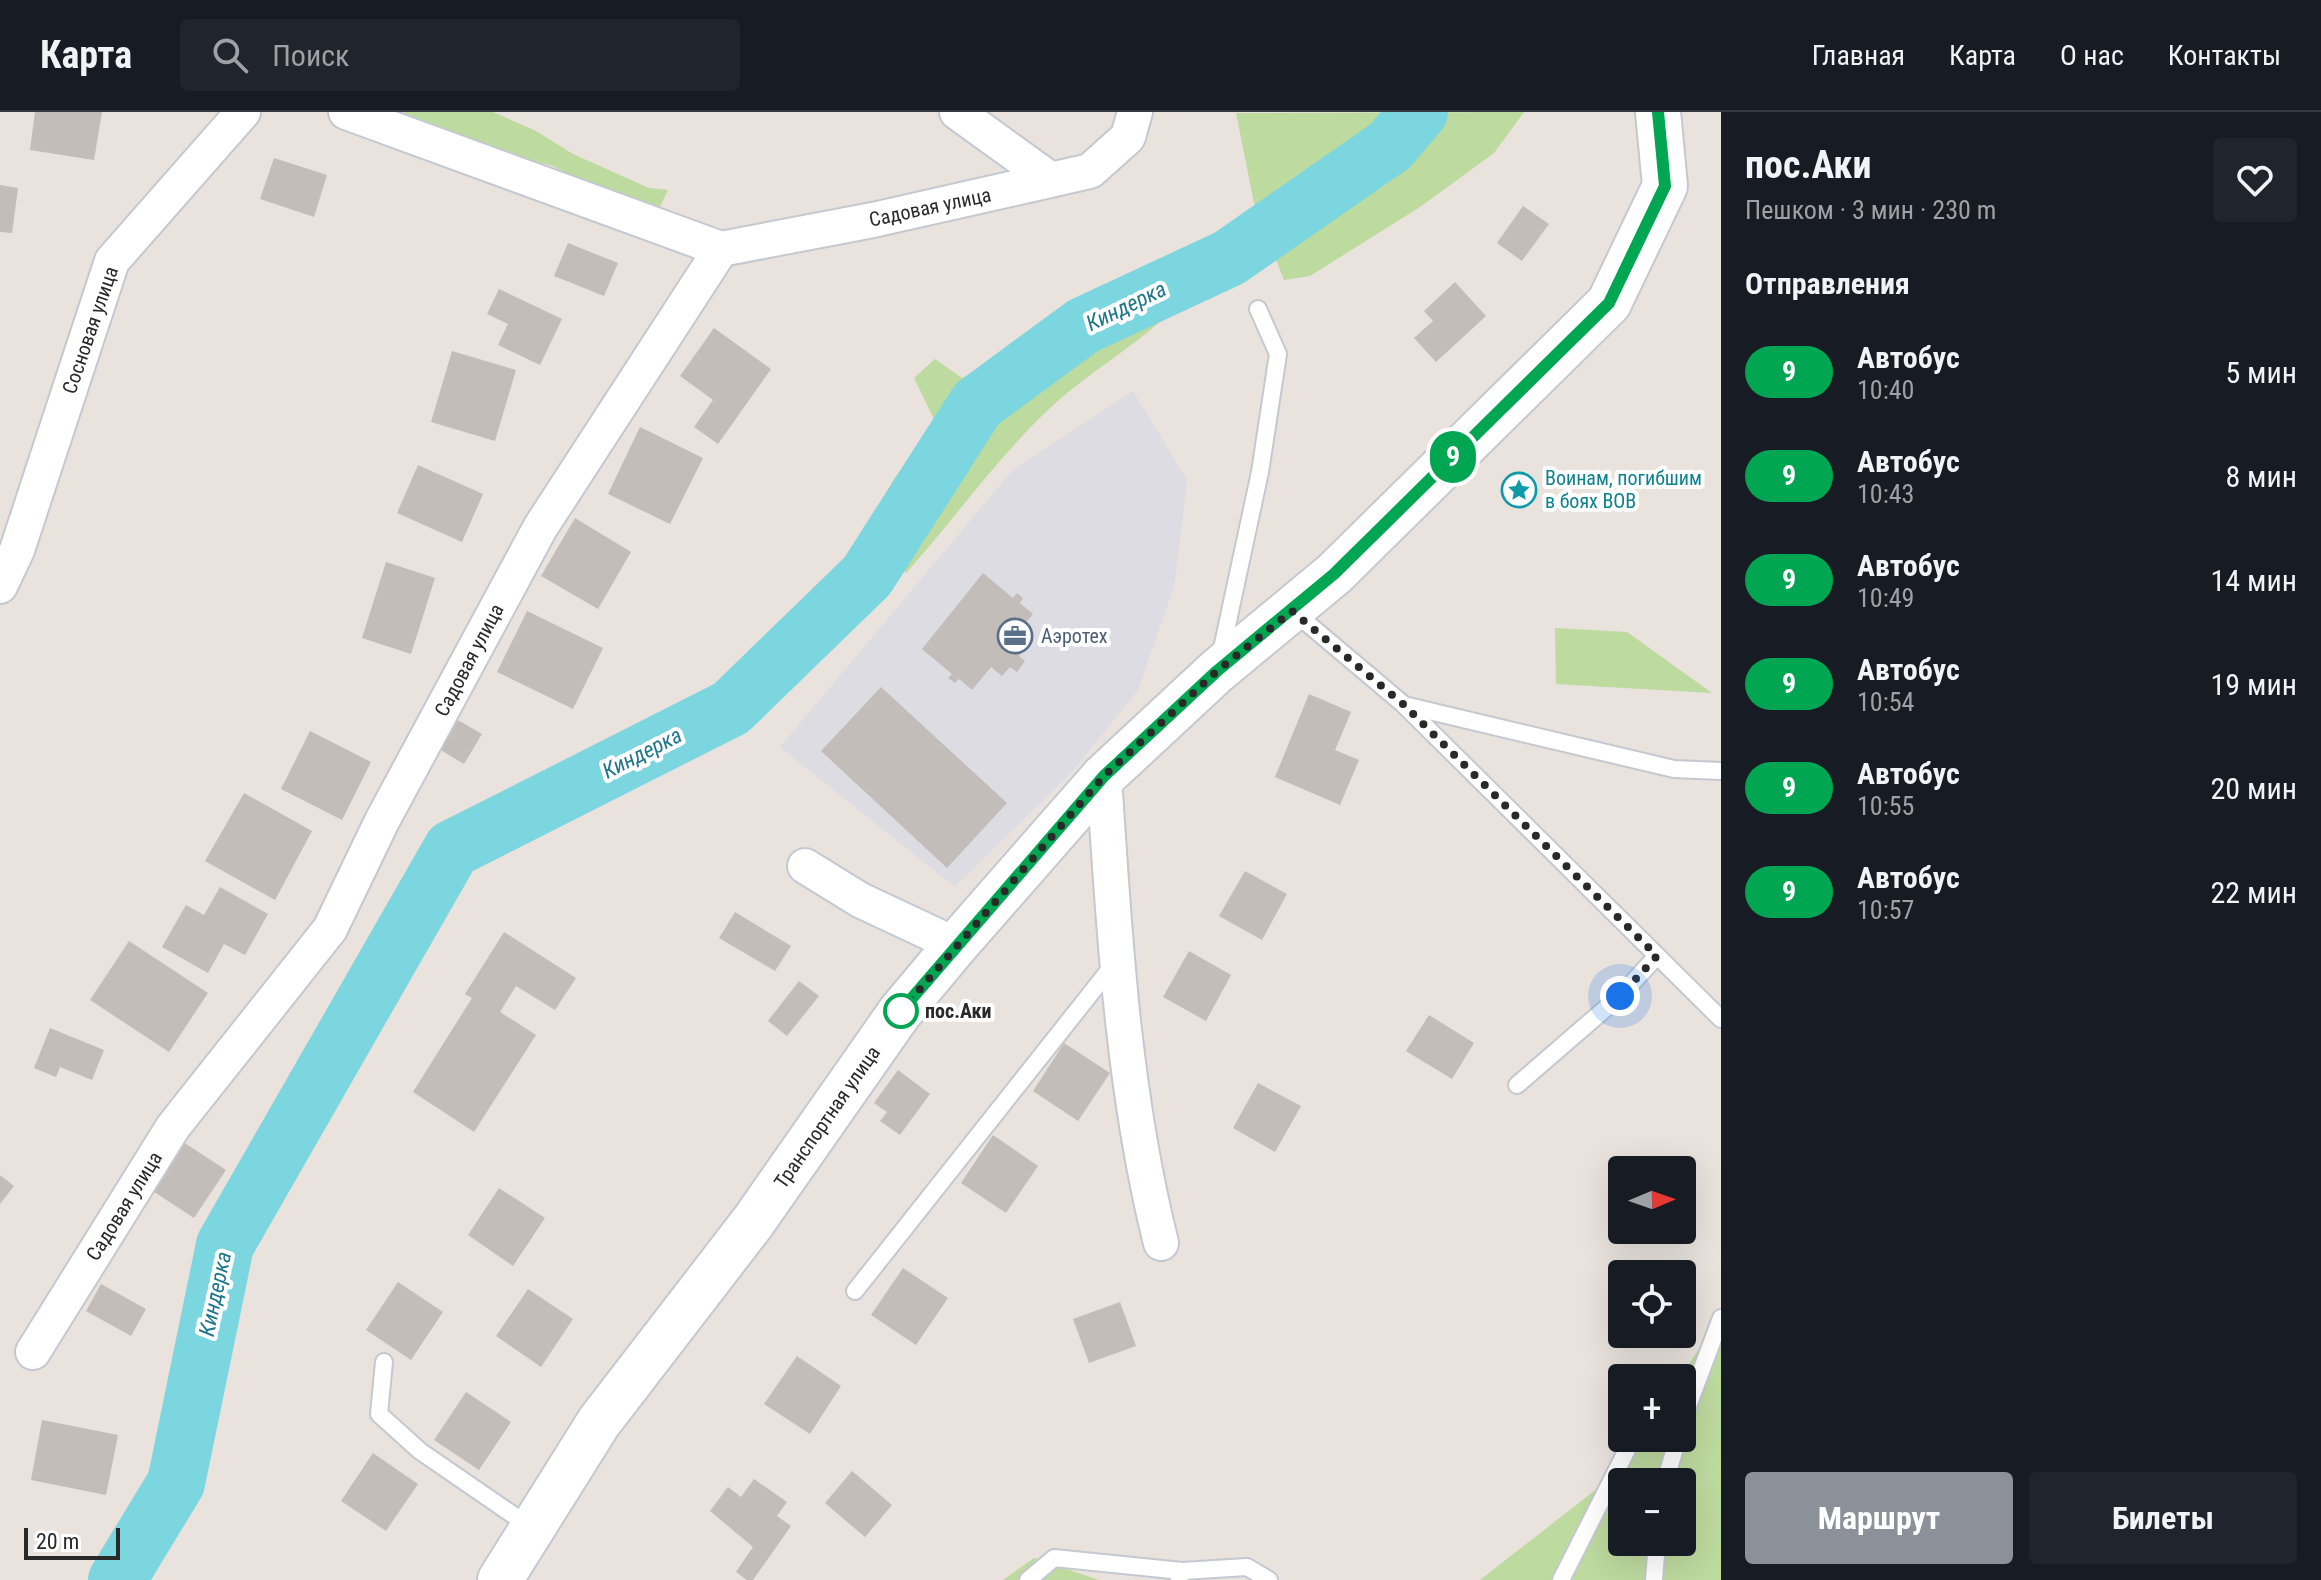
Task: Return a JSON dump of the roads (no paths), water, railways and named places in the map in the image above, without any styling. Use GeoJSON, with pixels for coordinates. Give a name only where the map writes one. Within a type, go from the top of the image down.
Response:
{"type":"FeatureCollection","features":[{"type":"Feature","properties":{"kind":"street","name":"Сосновая улица"},"geometry":{"type":"LineString","coordinates":[[0,586],[17,550],[112,261],[243,112]]}},
{"type":"Feature","properties":{"kind":"street"},"geometry":{"type":"LineString","coordinates":[[346,112],[721,249]]}},
{"type":"Feature","properties":{"kind":"street"},"geometry":{"type":"LineString","coordinates":[[957,112],[1051,180]]}},
{"type":"Feature","properties":{"kind":"street","name":"Садовая улица"},"geometry":{"type":"LineString","coordinates":[[33,1352],[173,1127],[330,929],[382,821],[540,528],[721,249],[1090,171],[1128,137],[1135,112]]}},
{"type":"Feature","properties":{"kind":"street","name":"Транспортная улица"},"geometry":{"type":"LineString","coordinates":[[500,1580],[599,1422],[753,1222],[900,1012],[956,945],[1104,776],[1217,671],[1334,574],[1609,303],[1665,186],[1658,112]]}},
{"type":"Feature","properties":{"kind":"street"},"geometry":{"type":"LineString","coordinates":[[1104,776],[1117,959],[1147,1186],[1161,1243]]}},
{"type":"Feature","properties":{"kind":"street"},"geometry":{"type":"LineString","coordinates":[[805,866],[860,900],[956,945]]}},
{"type":"Feature","properties":{"kind":"lane"},"geometry":{"type":"LineString","coordinates":[[1217,671],[1260,472],[1278,354],[1258,309]]}},
{"type":"Feature","properties":{"kind":"lane"},"geometry":{"type":"LineString","coordinates":[[1292,611],[1403,704],[1721,1019]]}},
{"type":"Feature","properties":{"kind":"lane"},"geometry":{"type":"LineString","coordinates":[[1403,704],[1674,769],[1721,771]]}},
{"type":"Feature","properties":{"kind":"lane"},"geometry":{"type":"LineString","coordinates":[[1517,1085],[1620,996],[1657,956]]}},
{"type":"Feature","properties":{"kind":"lane"},"geometry":{"type":"LineString","coordinates":[[855,1291],[1117,959]]}},
{"type":"Feature","properties":{"kind":"lane"},"geometry":{"type":"LineString","coordinates":[[1696,1383],[1721,1318]]}},
{"type":"Feature","properties":{"kind":"lane"},"geometry":{"type":"LineString","coordinates":[[384,1362],[379,1414],[420,1451],[532,1528]]}},
{"type":"Feature","properties":{"kind":"lane"},"geometry":{"type":"LineString","coordinates":[[1561,1580],[1626,1452]]}},
{"type":"Feature","properties":{"kind":"lane"},"geometry":{"type":"LineString","coordinates":[[1654,1580],[1656,1556]]}},
{"type":"Feature","properties":{"kind":"lane"},"geometry":{"type":"LineString","coordinates":[[1028,1580],[1054,1558],[1180,1576],[1247,1567],[1269,1580]]}},
{"type":"Feature","properties":{"kind":"waterway","name":"Киндерка"},"geometry":{"type":"LineString","coordinates":[[117,1580],[176,1483],[225,1245],[452,849],[731,708],[867,576],[977,404],[1083,326],[1229,258],[1390,146],[1419,112]]}},
{"type":"Feature","properties":{"kind":"place","name":"Воинам, погибшим в боях ВОВ"},"geometry":{"type":"Point","coordinates":[1519,490]}},
{"type":"Feature","properties":{"kind":"place","name":"Аэротех"},"geometry":{"type":"Point","coordinates":[1015,636]}},
{"type":"Feature","properties":{"kind":"place","name":"пос.Аки"},"geometry":{"type":"Point","coordinates":[901,1011]}}]}
